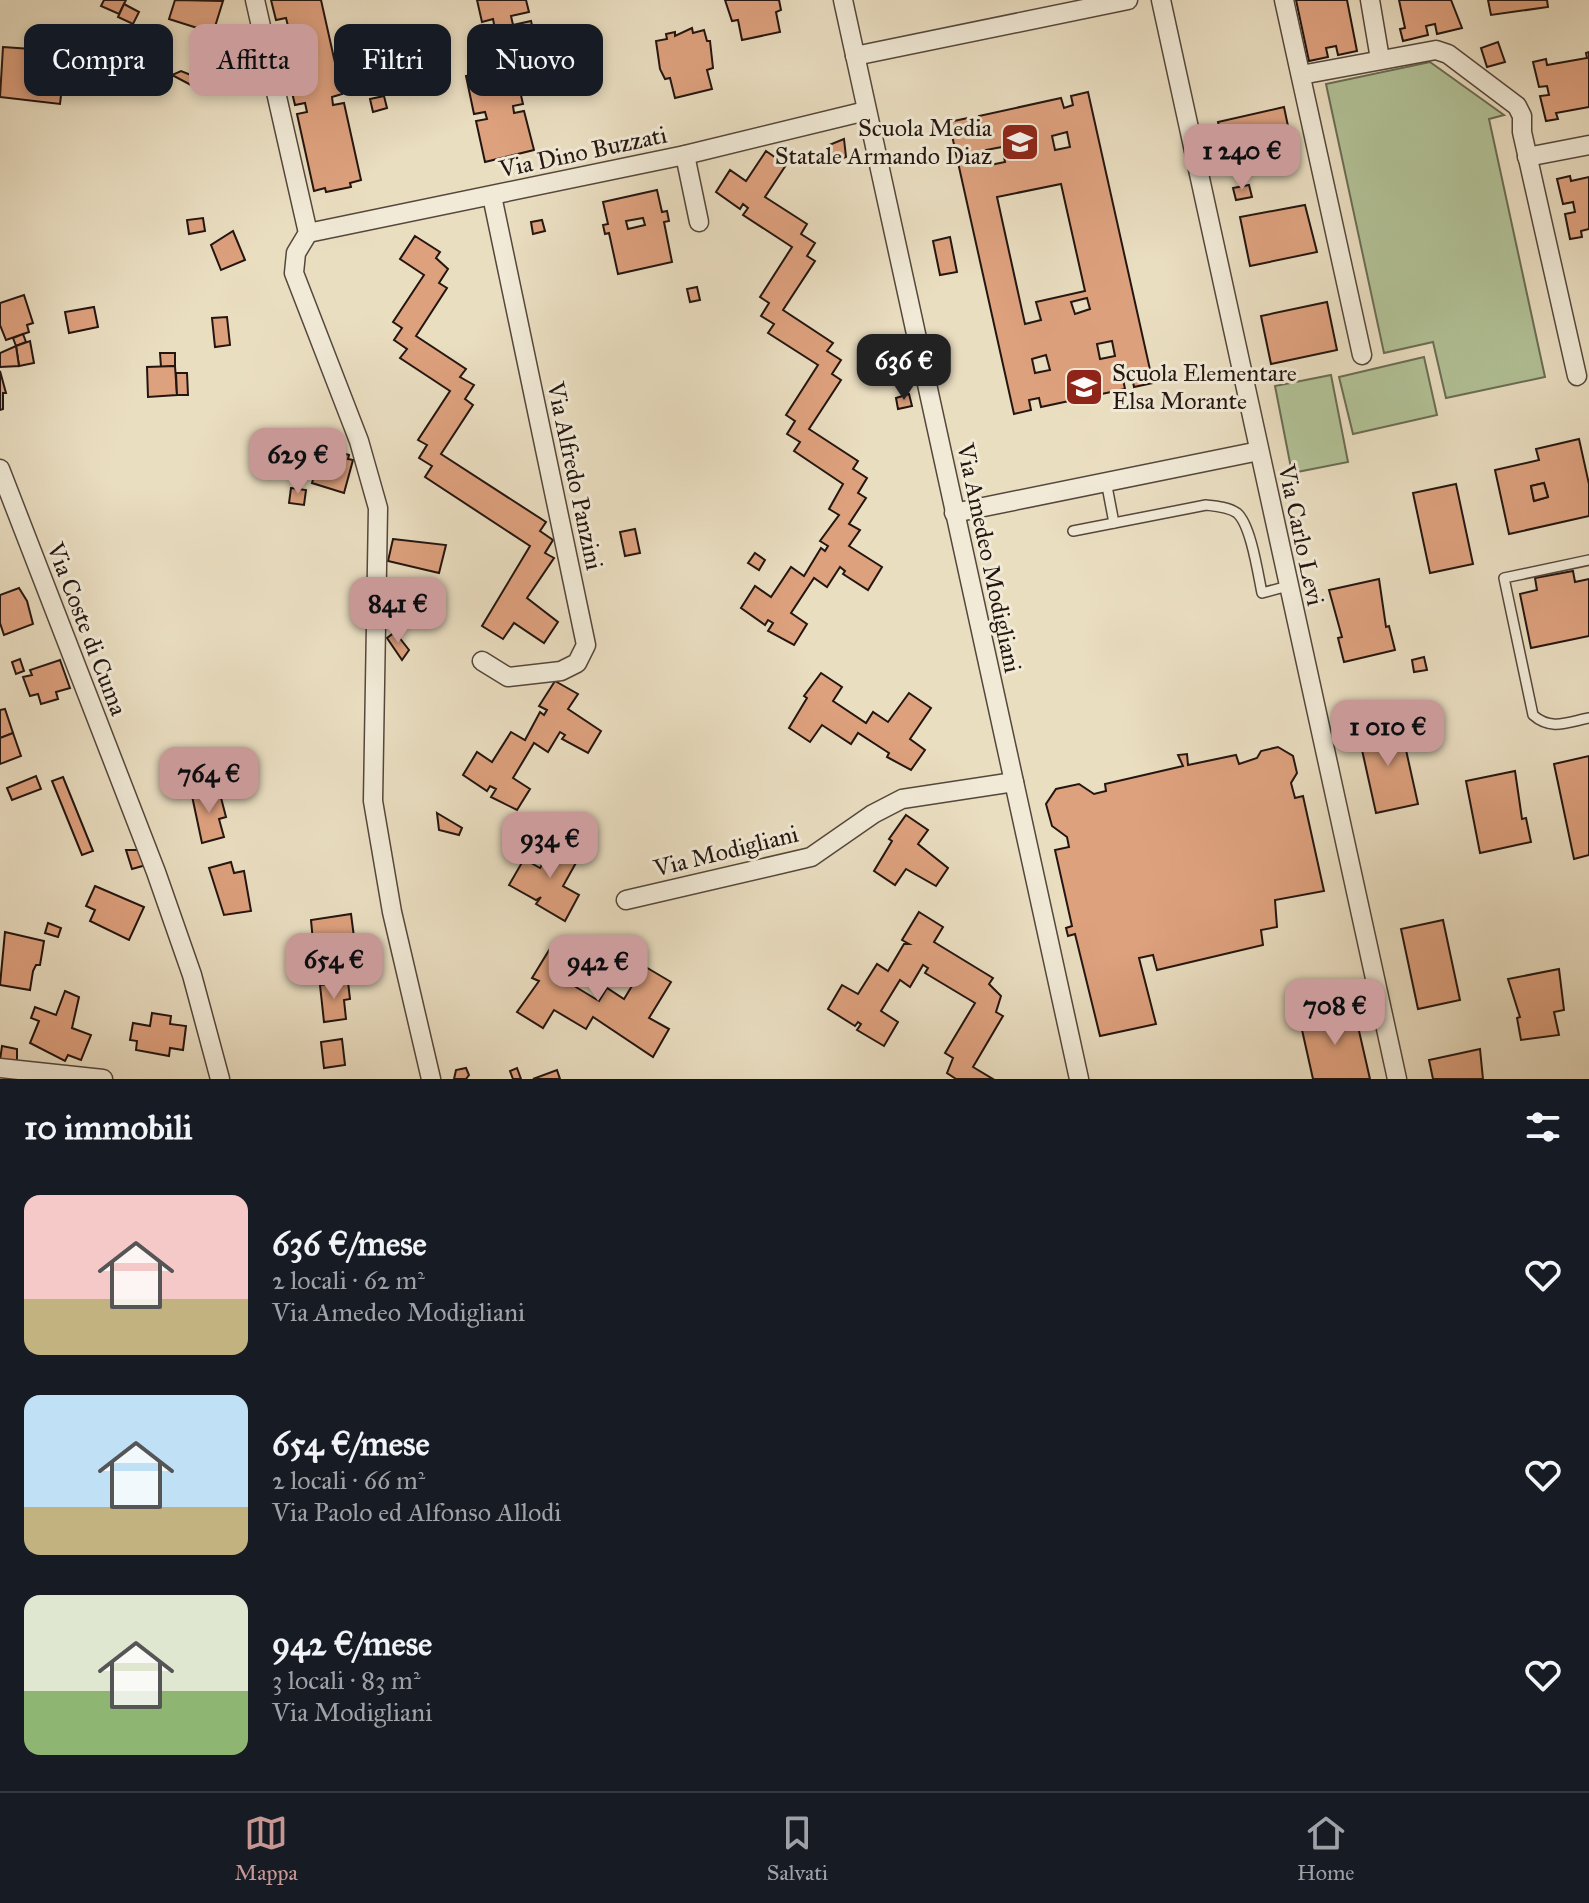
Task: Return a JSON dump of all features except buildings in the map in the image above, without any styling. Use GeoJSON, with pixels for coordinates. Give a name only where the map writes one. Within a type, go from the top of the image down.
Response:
{"type":"FeatureCollection","features":[{"type":"Feature","properties":{"kind":"street"},"geometry":{"type":"LineString","coordinates":[[255,0],[308,233],[296,253],[294,273],[359,441],[378,508],[373,801],[395,928],[431,1079]]}},
{"type":"Feature","properties":{"kind":"street","name":"Via Amedeo Modigliani"},"geometry":{"type":"LineString","coordinates":[[843,0],[1079,1079]]}},
{"type":"Feature","properties":{"kind":"street"},"geometry":{"type":"LineString","coordinates":[[855,56],[1128,0]]}},
{"type":"Feature","properties":{"kind":"street","name":"Via Carlo Levi"},"geometry":{"type":"LineString","coordinates":[[1161,0],[1397,1079]]}},
{"type":"Feature","properties":{"kind":"street"},"geometry":{"type":"LineString","coordinates":[[1284,0],[1362,355]]}},
{"type":"Feature","properties":{"kind":"street"},"geometry":{"type":"LineString","coordinates":[[1370,0],[1380,59]]}},
{"type":"Feature","properties":{"kind":"street"},"geometry":{"type":"LineString","coordinates":[[1301,75],[1425,50],[1448,54],[1517,106],[1522,116],[1527,157],[1577,376]]}},
{"type":"Feature","properties":{"kind":"street","name":"Via Dino Buzzati"},"geometry":{"type":"LineString","coordinates":[[308,233],[685,155],[866,111]]}},
{"type":"Feature","properties":{"kind":"street"},"geometry":{"type":"LineString","coordinates":[[1527,157],[1589,145]]}},
{"type":"Feature","properties":{"kind":"street"},"geometry":{"type":"LineString","coordinates":[[685,155],[699,222]]}},
{"type":"Feature","properties":{"kind":"street","name":"Via Alfredo Panzini"},"geometry":{"type":"LineString","coordinates":[[482,661],[508,677],[561,671],[577,663],[586,645],[492,196]]}},
{"type":"Feature","properties":{"kind":"street"},"geometry":{"type":"LineString","coordinates":[[954,513],[1259,451]]}},
{"type":"Feature","properties":{"kind":"street","name":"Via Coste di Cuma"},"geometry":{"type":"LineString","coordinates":[[0,469],[156,872],[192,975],[220,1079]]}},
{"type":"Feature","properties":{"kind":"street","name":"Via Modigliani"},"geometry":{"type":"LineString","coordinates":[[626,900],[811,857],[873,814],[902,799],[1014,782]]}},
{"type":"Feature","properties":{"kind":"street"},"geometry":{"type":"LineString","coordinates":[[0,1068],[103,1079]]}},
{"type":"Feature","properties":{"kind":"lane"},"geometry":{"type":"LineString","coordinates":[[1106,481],[1114,523]]}},
{"type":"Feature","properties":{"kind":"lane"},"geometry":{"type":"LineString","coordinates":[[1073,531],[1206,505],[1223,508],[1237,513],[1246,526],[1262,593],[1288,586]]}},
{"type":"Feature","properties":{"kind":"lane"},"geometry":{"type":"LineString","coordinates":[[1589,560],[1504,578],[1533,715],[1544,725],[1589,718]]}},
{"type":"Feature","properties":{"kind":"green space"},"geometry":{"type":"Polygon","coordinates":[[[1430,62],[1504,115],[1489,119],[1545,377],[1446,398],[1433,342],[1384,353],[1326,84],[1430,62]]]}},
{"type":"Feature","properties":{"kind":"green space"},"geometry":{"type":"Polygon","coordinates":[[[1424,357],[1437,415],[1353,434],[1339,377],[1424,357]]]}},
{"type":"Feature","properties":{"kind":"green space"},"geometry":{"type":"Polygon","coordinates":[[[1331,375],[1348,462],[1292,473],[1275,386],[1331,375]]]}},
{"type":"Feature","properties":{"kind":"place","name":"Scuola Media Statale Armando Diaz"},"geometry":{"type":"Point","coordinates":[1020,142]}},
{"type":"Feature","properties":{"kind":"place","name":"Scuola Elementare Elsa Morante"},"geometry":{"type":"Point","coordinates":[1084,387]}}]}
